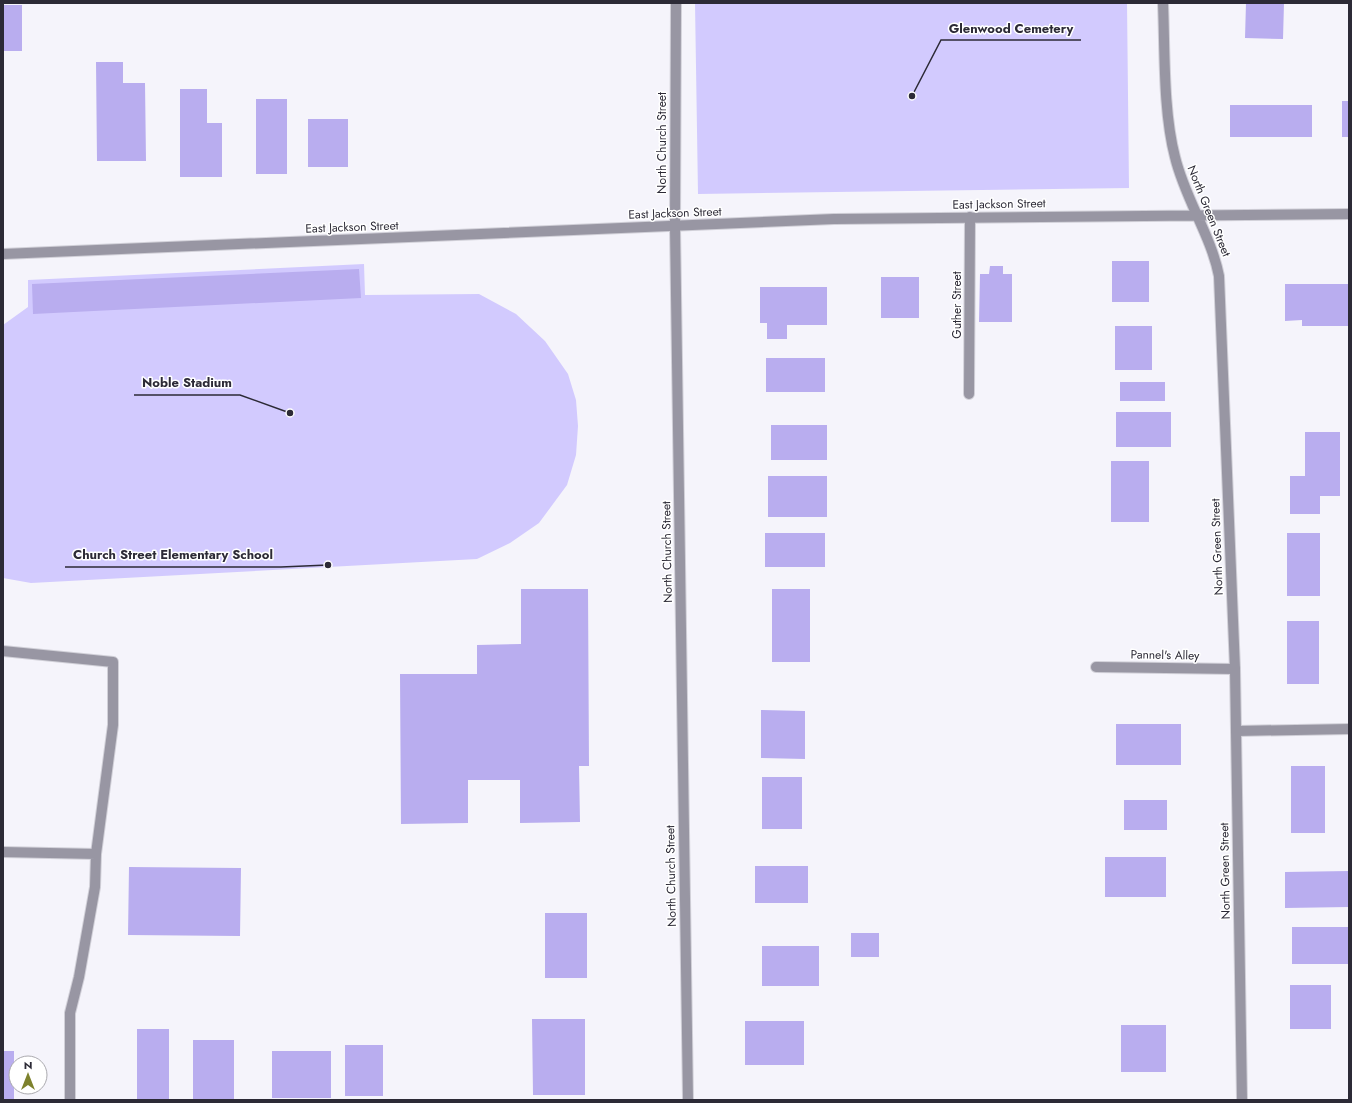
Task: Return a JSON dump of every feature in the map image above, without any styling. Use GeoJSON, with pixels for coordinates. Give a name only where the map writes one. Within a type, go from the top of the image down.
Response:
{"type":"FeatureCollection","features":[{"type":"Feature","properties":{"kind":"street","name":"North Church Street"},"geometry":{"type":"LineString","coordinates":[[676,3],[675,226],[688,1100]]}},
{"type":"Feature","properties":{"kind":"street","name":"North Green Street"},"geometry":{"type":"LineString","coordinates":[[1163,3],[1166,89],[1174,156],[1182,181],[1215,257],[1219,276],[1235,669],[1242,1100]]}},
{"type":"Feature","properties":{"kind":"street","name":"East Jackson Street"},"geometry":{"type":"LineString","coordinates":[[3,254],[834,219],[1349,214]]}},
{"type":"Feature","properties":{"kind":"street","name":"Guther Street"},"geometry":{"type":"LineString","coordinates":[[969,394],[970,217]]}},
{"type":"Feature","properties":{"kind":"street"},"geometry":{"type":"LineString","coordinates":[[3,651],[113,662],[113,725],[96,854],[96,887],[79,977],[70,1013],[70,1100]]}},
{"type":"Feature","properties":{"kind":"street","name":"Pannel's Alley"},"geometry":{"type":"LineString","coordinates":[[1096,667],[1235,669]]}},
{"type":"Feature","properties":{"kind":"street"},"geometry":{"type":"LineString","coordinates":[[1236,731],[1349,729]]}},
{"type":"Feature","properties":{"kind":"street"},"geometry":{"type":"LineString","coordinates":[[3,852],[96,854]]}},
{"type":"Feature","properties":{"kind":"shaded area"},"geometry":{"type":"Polygon","coordinates":[[[695,3],[1127,3],[1129,188],[698,194],[695,3]]]}},
{"type":"Feature","properties":{"kind":"shaded area"},"geometry":{"type":"Polygon","coordinates":[[[364,264],[365,295],[479,294],[516,314],[545,341],[568,374],[576,400],[578,426],[576,455],[567,485],[539,523],[510,543],[477,559],[31,583],[3,578],[3,325],[28,307],[28,280],[364,264]]]}},
{"type":"Feature","properties":{"kind":"building"},"geometry":{"type":"Polygon","coordinates":[[[1246,3],[1284,3],[1283,39],[1245,38],[1246,3]]]}},
{"type":"Feature","properties":{"kind":"building"},"geometry":{"type":"Polygon","coordinates":[[[3,5],[22,5],[22,51],[3,51],[3,5]]]}},
{"type":"Feature","properties":{"kind":"building"},"geometry":{"type":"Polygon","coordinates":[[[96,62],[123,62],[123,83],[145,83],[146,161],[97,161],[96,62]]]}},
{"type":"Feature","properties":{"kind":"building"},"geometry":{"type":"Polygon","coordinates":[[[180,89],[207,89],[207,123],[222,123],[222,177],[180,177],[180,89]]]}},
{"type":"Feature","properties":{"kind":"building"},"geometry":{"type":"Polygon","coordinates":[[[256,99],[287,99],[287,174],[256,174],[256,99]]]}},
{"type":"Feature","properties":{"kind":"building"},"geometry":{"type":"Polygon","coordinates":[[[1342,101],[1349,101],[1349,137],[1342,137],[1342,101]]]}},
{"type":"Feature","properties":{"kind":"building"},"geometry":{"type":"Polygon","coordinates":[[[1230,105],[1312,105],[1312,137],[1230,137],[1230,105]]]}},
{"type":"Feature","properties":{"kind":"building"},"geometry":{"type":"Polygon","coordinates":[[[308,119],[348,119],[348,167],[308,167],[308,119]]]}},
{"type":"Feature","properties":{"kind":"building"},"geometry":{"type":"Polygon","coordinates":[[[1112,261],[1149,261],[1149,302],[1112,302],[1112,261]]]}},
{"type":"Feature","properties":{"kind":"building"},"geometry":{"type":"Polygon","coordinates":[[[990,266],[1003,266],[1003,274],[1012,274],[1012,322],[979,322],[980,274],[989,274],[990,266]]]}},
{"type":"Feature","properties":{"kind":"building"},"geometry":{"type":"Polygon","coordinates":[[[359,269],[361,298],[33,314],[32,284],[359,269]]]}},
{"type":"Feature","properties":{"kind":"building"},"geometry":{"type":"Polygon","coordinates":[[[881,277],[919,277],[919,318],[881,318],[881,277]]]}},
{"type":"Feature","properties":{"kind":"building"},"geometry":{"type":"Polygon","coordinates":[[[1285,284],[1349,284],[1349,326],[1302,326],[1302,320],[1285,321],[1285,284]]]}},
{"type":"Feature","properties":{"kind":"building"},"geometry":{"type":"Polygon","coordinates":[[[760,287],[827,287],[827,325],[787,325],[787,339],[767,339],[767,323],[760,323],[760,287]]]}},
{"type":"Feature","properties":{"kind":"building"},"geometry":{"type":"Polygon","coordinates":[[[1115,326],[1152,326],[1152,370],[1115,370],[1115,326]]]}},
{"type":"Feature","properties":{"kind":"building"},"geometry":{"type":"Polygon","coordinates":[[[766,358],[825,358],[825,392],[766,392],[766,358]]]}},
{"type":"Feature","properties":{"kind":"building"},"geometry":{"type":"Polygon","coordinates":[[[1120,382],[1165,382],[1165,401],[1120,401],[1120,382]]]}},
{"type":"Feature","properties":{"kind":"building"},"geometry":{"type":"Polygon","coordinates":[[[1116,412],[1171,412],[1171,447],[1116,447],[1116,412]]]}},
{"type":"Feature","properties":{"kind":"building"},"geometry":{"type":"Polygon","coordinates":[[[771,425],[827,425],[827,460],[771,460],[771,425]]]}},
{"type":"Feature","properties":{"kind":"building"},"geometry":{"type":"Polygon","coordinates":[[[1305,432],[1340,432],[1340,496],[1320,496],[1320,514],[1290,514],[1290,476],[1305,476],[1305,432]]]}},
{"type":"Feature","properties":{"kind":"building"},"geometry":{"type":"Polygon","coordinates":[[[1111,461],[1149,461],[1149,522],[1111,522],[1111,461]]]}},
{"type":"Feature","properties":{"kind":"building"},"geometry":{"type":"Polygon","coordinates":[[[768,476],[827,476],[827,517],[768,517],[768,476]]]}},
{"type":"Feature","properties":{"kind":"building"},"geometry":{"type":"Polygon","coordinates":[[[765,533],[825,533],[825,567],[765,567],[765,533]]]}},
{"type":"Feature","properties":{"kind":"building"},"geometry":{"type":"Polygon","coordinates":[[[1287,533],[1320,533],[1320,596],[1287,596],[1287,533]]]}},
{"type":"Feature","properties":{"kind":"building"},"geometry":{"type":"Polygon","coordinates":[[[521,589],[588,589],[589,766],[579,766],[580,822],[520,823],[520,780],[468,780],[468,823],[401,824],[400,674],[477,674],[477,645],[521,644],[521,589]]]}},
{"type":"Feature","properties":{"kind":"building"},"geometry":{"type":"Polygon","coordinates":[[[772,589],[810,589],[810,662],[772,662],[772,589]]]}},
{"type":"Feature","properties":{"kind":"building"},"geometry":{"type":"Polygon","coordinates":[[[1287,621],[1319,621],[1319,684],[1287,684],[1287,621]]]}},
{"type":"Feature","properties":{"kind":"building"},"geometry":{"type":"Polygon","coordinates":[[[761,710],[805,711],[805,759],[761,758],[761,710]]]}},
{"type":"Feature","properties":{"kind":"building"},"geometry":{"type":"Polygon","coordinates":[[[1116,724],[1181,724],[1181,765],[1116,765],[1116,724]]]}},
{"type":"Feature","properties":{"kind":"building"},"geometry":{"type":"Polygon","coordinates":[[[1291,766],[1325,766],[1325,833],[1291,833],[1291,766]]]}},
{"type":"Feature","properties":{"kind":"building"},"geometry":{"type":"Polygon","coordinates":[[[762,777],[802,777],[802,829],[762,829],[762,777]]]}},
{"type":"Feature","properties":{"kind":"building"},"geometry":{"type":"Polygon","coordinates":[[[1124,800],[1167,800],[1167,830],[1124,830],[1124,800]]]}},
{"type":"Feature","properties":{"kind":"building"},"geometry":{"type":"Polygon","coordinates":[[[1105,857],[1166,857],[1166,897],[1105,897],[1105,857]]]}},
{"type":"Feature","properties":{"kind":"building"},"geometry":{"type":"Polygon","coordinates":[[[755,866],[808,866],[808,903],[755,903],[755,866]]]}},
{"type":"Feature","properties":{"kind":"building"},"geometry":{"type":"Polygon","coordinates":[[[129,867],[241,868],[240,936],[128,935],[129,867]]]}},
{"type":"Feature","properties":{"kind":"building"},"geometry":{"type":"Polygon","coordinates":[[[1349,871],[1349,907],[1285,908],[1285,872],[1349,871]]]}},
{"type":"Feature","properties":{"kind":"building"},"geometry":{"type":"Polygon","coordinates":[[[545,913],[587,913],[587,978],[545,978],[545,913]]]}},
{"type":"Feature","properties":{"kind":"building"},"geometry":{"type":"Polygon","coordinates":[[[1292,927],[1349,927],[1349,964],[1292,964],[1292,927]]]}},
{"type":"Feature","properties":{"kind":"building"},"geometry":{"type":"Polygon","coordinates":[[[851,933],[879,933],[879,957],[851,957],[851,933]]]}},
{"type":"Feature","properties":{"kind":"building"},"geometry":{"type":"Polygon","coordinates":[[[762,946],[819,946],[819,986],[762,986],[762,946]]]}},
{"type":"Feature","properties":{"kind":"building"},"geometry":{"type":"Polygon","coordinates":[[[1290,985],[1331,985],[1331,1029],[1290,1029],[1290,985]]]}},
{"type":"Feature","properties":{"kind":"building"},"geometry":{"type":"Polygon","coordinates":[[[532,1019],[585,1019],[585,1095],[533,1095],[532,1019]]]}},
{"type":"Feature","properties":{"kind":"building"},"geometry":{"type":"Polygon","coordinates":[[[745,1021],[804,1021],[804,1065],[745,1065],[745,1021]]]}},
{"type":"Feature","properties":{"kind":"building"},"geometry":{"type":"Polygon","coordinates":[[[1121,1025],[1166,1025],[1166,1072],[1121,1072],[1121,1025]]]}},
{"type":"Feature","properties":{"kind":"building"},"geometry":{"type":"Polygon","coordinates":[[[137,1029],[169,1029],[169,1100],[137,1100],[137,1029]]]}},
{"type":"Feature","properties":{"kind":"building"},"geometry":{"type":"Polygon","coordinates":[[[193,1040],[234,1040],[234,1100],[193,1100],[193,1040]]]}},
{"type":"Feature","properties":{"kind":"building"},"geometry":{"type":"Polygon","coordinates":[[[345,1045],[383,1045],[383,1096],[345,1096],[345,1045]]]}},
{"type":"Feature","properties":{"kind":"building"},"geometry":{"type":"Polygon","coordinates":[[[3,1051],[14,1051],[14,1055],[8,1055],[8,1095],[14,1095],[14,1100],[3,1100],[3,1051]]]}},
{"type":"Feature","properties":{"kind":"building"},"geometry":{"type":"Polygon","coordinates":[[[272,1051],[331,1051],[331,1098],[272,1098],[272,1051]]]}},
{"type":"Feature","properties":{"kind":"place","name":"Glenwood Cemetery"},"geometry":{"type":"Point","coordinates":[912,96]}},
{"type":"Feature","properties":{"kind":"place","name":"Noble Stadium"},"geometry":{"type":"Point","coordinates":[290,413]}},
{"type":"Feature","properties":{"kind":"place","name":"Church Street Elementary School"},"geometry":{"type":"Point","coordinates":[328,565]}}]}
